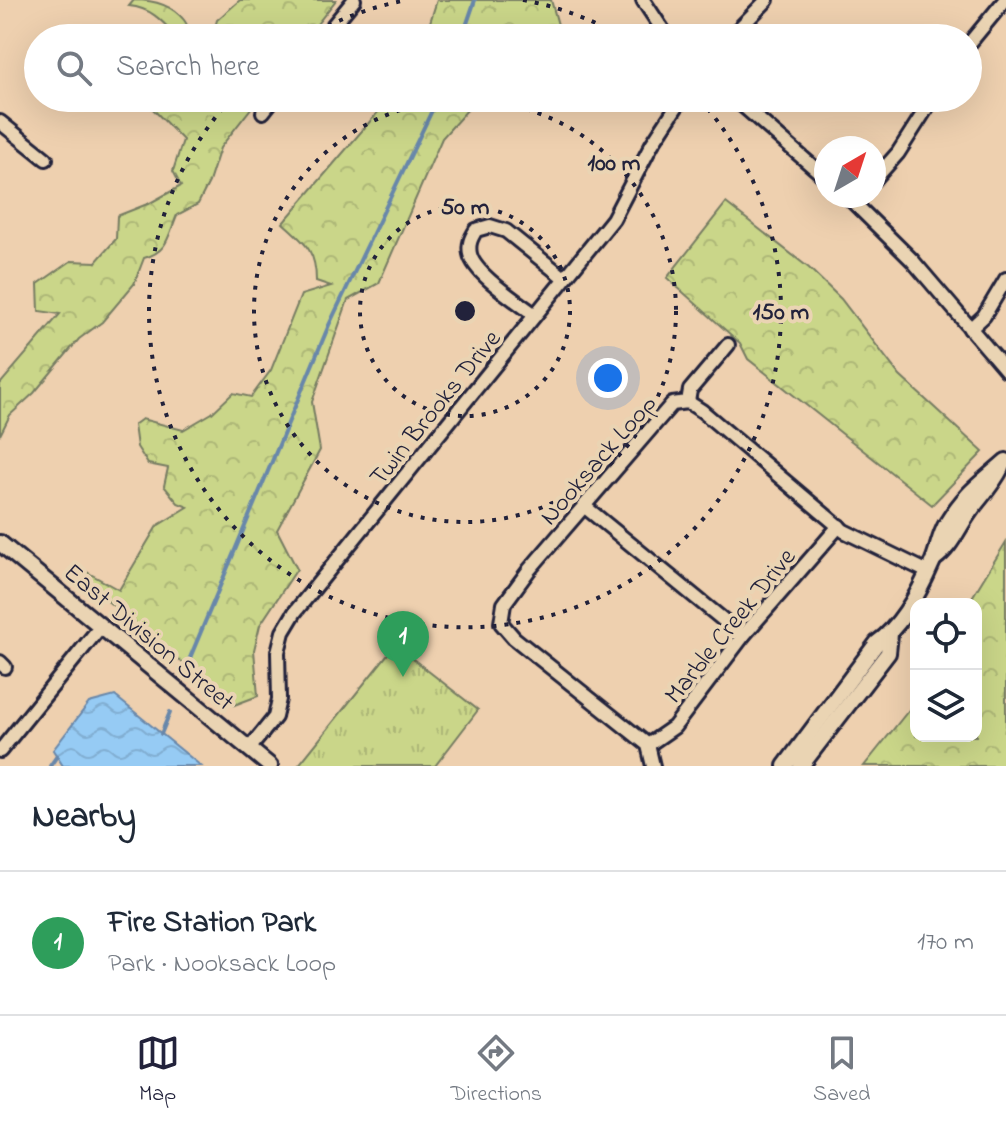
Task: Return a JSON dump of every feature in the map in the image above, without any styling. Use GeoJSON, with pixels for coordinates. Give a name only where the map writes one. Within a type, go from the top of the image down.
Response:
{"type":"FeatureCollection","features":[{"type":"Feature","properties":{"kind":"street"},"geometry":{"type":"LineString","coordinates":[[334,24],[354,0]]}},
{"type":"Feature","properties":{"kind":"street"},"geometry":{"type":"LineString","coordinates":[[643,0],[659,24]]}},
{"type":"Feature","properties":{"kind":"street"},"geometry":{"type":"LineString","coordinates":[[744,24],[767,0]]}},
{"type":"Feature","properties":{"kind":"street"},"geometry":{"type":"LineString","coordinates":[[982,28],[1005,0]]}},
{"type":"Feature","properties":{"kind":"street","name":"Twin Brooks Drive"},"geometry":{"type":"LineString","coordinates":[[249,749],[275,717],[279,699],[278,652],[283,632],[295,612],[613,219],[652,144],[673,112]]}},
{"type":"Feature","properties":{"kind":"street"},"geometry":{"type":"LineString","coordinates":[[750,112],[814,168]]}},
{"type":"Feature","properties":{"kind":"street"},"geometry":{"type":"LineString","coordinates":[[886,166],[924,112]]}},
{"type":"Feature","properties":{"kind":"street"},"geometry":{"type":"LineString","coordinates":[[0,122],[46,159]]}},
{"type":"Feature","properties":{"kind":"street"},"geometry":{"type":"LineString","coordinates":[[863,208],[1006,370]]}},
{"type":"Feature","properties":{"kind":"street"},"geometry":{"type":"LineString","coordinates":[[535,315],[479,270],[470,256],[470,240],[476,230],[490,226],[506,231],[563,277]]}},
{"type":"Feature","properties":{"kind":"street"},"geometry":{"type":"LineString","coordinates":[[970,329],[984,316],[1006,279]]}},
{"type":"Feature","properties":{"kind":"street"},"geometry":{"type":"LineString","coordinates":[[688,402],[690,390],[728,345]]}},
{"type":"Feature","properties":{"kind":"street","name":"Nooksack Loop"},"geometry":{"type":"LineString","coordinates":[[648,745],[514,638],[501,623],[504,604],[660,414],[672,404],[688,402],[839,526],[931,565]]}},
{"type":"Feature","properties":{"kind":"street"},"geometry":{"type":"LineString","coordinates":[[785,766],[877,643],[890,634],[931,565],[944,553],[1005,463]]}},
{"type":"Feature","properties":{"kind":"street"},"geometry":{"type":"LineString","coordinates":[[584,506],[743,636]]}},
{"type":"Feature","properties":{"kind":"street","name":"Marble Creek Drive"},"geometry":{"type":"LineString","coordinates":[[648,745],[674,727],[743,636],[839,526]]}},
{"type":"Feature","properties":{"kind":"street","name":"East Division Street"},"geometry":{"type":"LineString","coordinates":[[0,543],[270,766]]}},
{"type":"Feature","properties":{"kind":"street"},"geometry":{"type":"LineString","coordinates":[[0,751],[101,626]]}},
{"type":"Feature","properties":{"kind":"street"},"geometry":{"type":"LineString","coordinates":[[801,766],[888,653],[890,634]]}},
{"type":"Feature","properties":{"kind":"street"},"geometry":{"type":"LineString","coordinates":[[648,745],[653,766]]}},
{"type":"Feature","properties":{"kind":"green space"},"geometry":{"type":"Polygon","coordinates":[[[134,0],[155,2],[174,11],[186,24],[165,24],[151,13],[129,6],[134,0]]]}},
{"type":"Feature","properties":{"kind":"green space"},"geometry":{"type":"Polygon","coordinates":[[[240,0],[336,0],[317,24],[216,24],[240,0]]]}},
{"type":"Feature","properties":{"kind":"green space"},"geometry":{"type":"Polygon","coordinates":[[[437,0],[551,0],[558,24],[430,24],[437,0]]]}},
{"type":"Feature","properties":{"kind":"green space"},"geometry":{"type":"Polygon","coordinates":[[[156,112],[248,112],[220,148],[198,204],[177,215],[163,247],[144,258],[134,284],[102,322],[79,339],[34,393],[10,415],[0,435],[0,384],[60,314],[39,311],[38,284],[71,261],[96,262],[116,239],[117,216],[181,186],[173,171],[183,140],[156,112]]]}},
{"type":"Feature","properties":{"kind":"green space"},"geometry":{"type":"Polygon","coordinates":[[[378,112],[465,112],[442,138],[379,283],[348,300],[312,402],[320,450],[277,530],[297,569],[260,625],[254,650],[258,696],[234,705],[77,576],[83,570],[119,590],[157,526],[188,507],[178,503],[164,486],[168,468],[148,464],[137,447],[134,425],[142,419],[183,430],[212,413],[233,393],[251,397],[271,370],[301,295],[331,286],[316,281],[314,262],[308,248],[283,223],[378,112]]]}},
{"type":"Feature","properties":{"kind":"green space"},"geometry":{"type":"Polygon","coordinates":[[[726,203],[809,268],[841,299],[900,376],[983,452],[932,505],[748,359],[740,343],[667,278],[726,203]]]}},
{"type":"Feature","properties":{"kind":"green space"},"geometry":{"type":"Polygon","coordinates":[[[1006,542],[1006,766],[864,766],[910,708],[910,742],[982,742],[982,598],[972,598],[1006,542]]]}},
{"type":"Feature","properties":{"kind":"green space"},"geometry":{"type":"Polygon","coordinates":[[[395,645],[478,710],[435,766],[298,766],[395,645]]]}},
{"type":"Feature","properties":{"kind":"water"},"geometry":{"type":"Polygon","coordinates":[[[115,696],[201,766],[63,766],[53,750],[89,703],[115,696]]]}},
{"type":"Feature","properties":{"kind":"waterway"},"geometry":{"type":"LineString","coordinates":[[467,24],[475,0]]}},
{"type":"Feature","properties":{"kind":"waterway"},"geometry":{"type":"LineString","coordinates":[[187,665],[329,325],[431,112]]}},
{"type":"Feature","properties":{"kind":"waterway"},"geometry":{"type":"LineString","coordinates":[[161,734],[170,712]]}},
{"type":"Feature","properties":{"kind":"waterway"},"geometry":{"type":"LineString","coordinates":[[50,766],[57,756]]}},
{"type":"Feature","properties":{"kind":"place","name":"Fire Station Park"},"geometry":{"type":"Point","coordinates":[403,677]}}]}
